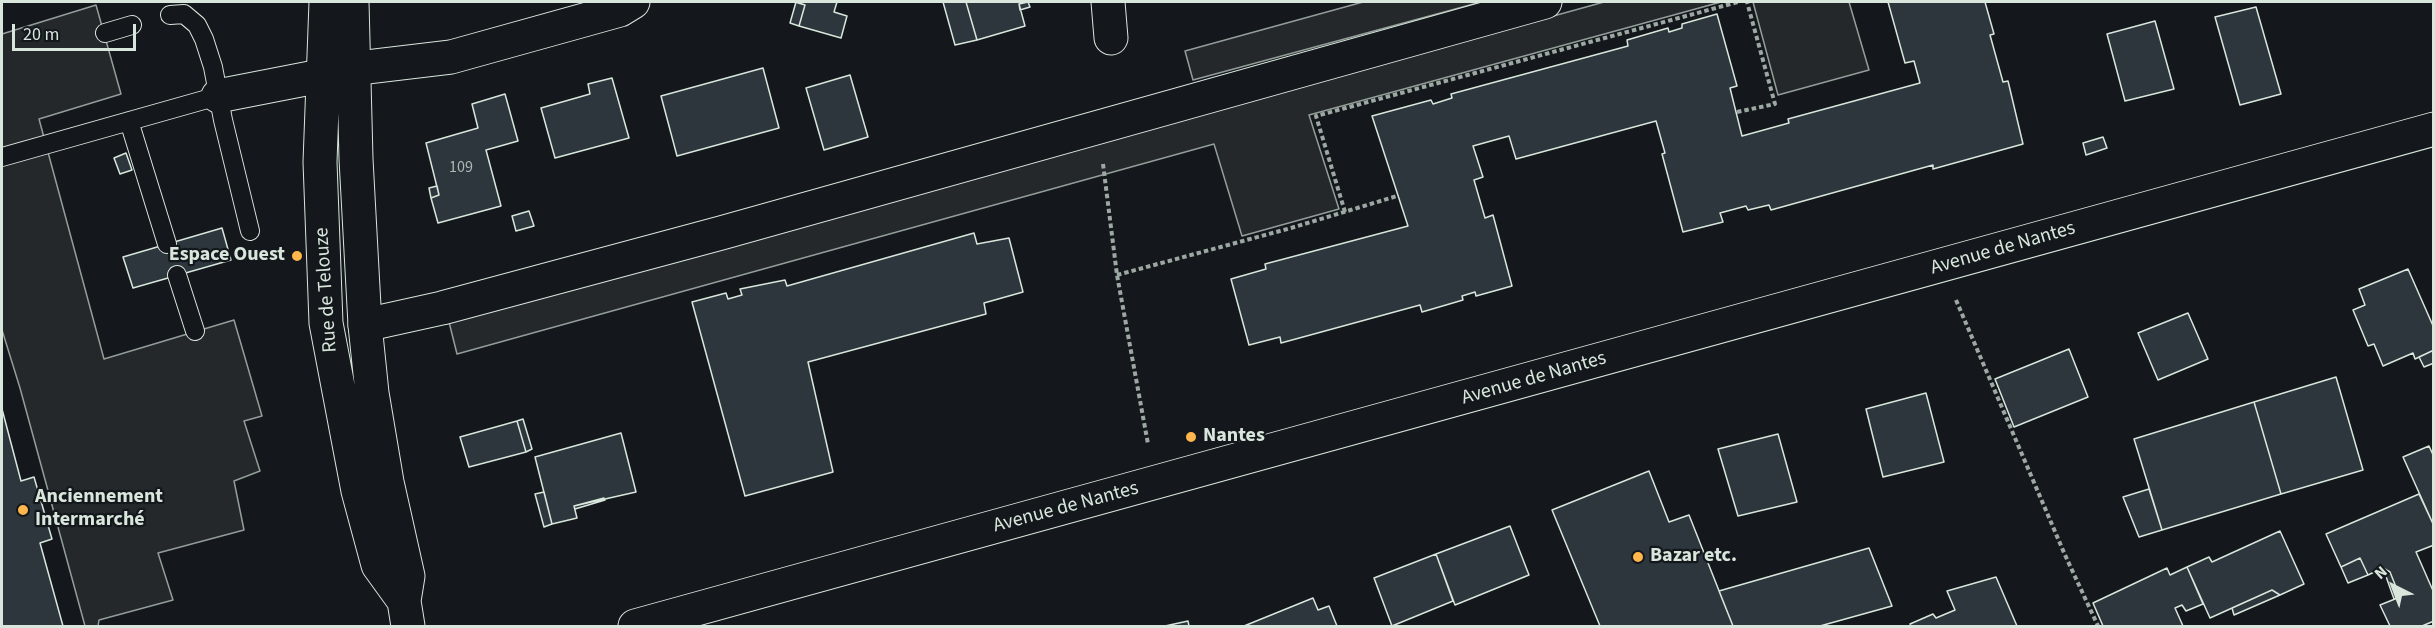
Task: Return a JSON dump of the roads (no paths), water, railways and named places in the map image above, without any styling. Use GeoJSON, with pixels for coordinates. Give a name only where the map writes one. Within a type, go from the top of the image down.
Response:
{"type":"FeatureCollection","features":[{"type":"Feature","properties":{"kind":"street","name":"Rue de Telouze"},"geometry":{"type":"LineString","coordinates":[[326,2],[354,71],[320,162],[326,323],[356,481],[378,565],[406,614]]}},
{"type":"Feature","properties":{"kind":"street","name":"Rue de Telouze"},"geometry":{"type":"LineString","coordinates":[[352,2],[356,159],[365,325],[372,393],[383,460],[408,576],[406,614]]}},
{"type":"Feature","properties":{"kind":"street"},"geometry":{"type":"LineString","coordinates":[[218,96],[354,71],[451,57],[620,10],[633,2]]}},
{"type":"Feature","properties":{"kind":"street"},"geometry":{"type":"LineString","coordinates":[[1108,2],[1111,38]]}},
{"type":"Feature","properties":{"kind":"street"},"geometry":{"type":"LineString","coordinates":[[365,325],[454,305],[1545,2]]}},
{"type":"Feature","properties":{"kind":"street","name":"Avenue de Nantes"},"geometry":{"type":"LineString","coordinates":[[635,627],[2433,129]]}},
{"type":"Feature","properties":{"kind":"lane"},"geometry":{"type":"LineString","coordinates":[[170,15],[184,14],[197,25],[204,39],[213,68],[250,231]]}},
{"type":"Feature","properties":{"kind":"lane"},"geometry":{"type":"LineString","coordinates":[[105,33],[132,26]]}},
{"type":"Feature","properties":{"kind":"lane"},"geometry":{"type":"LineString","coordinates":[[2,157],[218,96]]}},
{"type":"Feature","properties":{"kind":"lane"},"geometry":{"type":"LineString","coordinates":[[129,121],[167,244]]}},
{"type":"Feature","properties":{"kind":"lane"},"geometry":{"type":"LineString","coordinates":[[177,275],[195,331]]}},
{"type":"Feature","properties":{"kind":"place","name":"Espace Ouest"},"geometry":{"type":"Point","coordinates":[297,256]}},
{"type":"Feature","properties":{"kind":"place","name":"Nantes"},"geometry":{"type":"Point","coordinates":[1191,437]}},
{"type":"Feature","properties":{"kind":"place","name":"Anciennement Intermarché"},"geometry":{"type":"Point","coordinates":[23,510]}},
{"type":"Feature","properties":{"kind":"place","name":"Bazar etc."},"geometry":{"type":"Point","coordinates":[1638,557]}}]}
